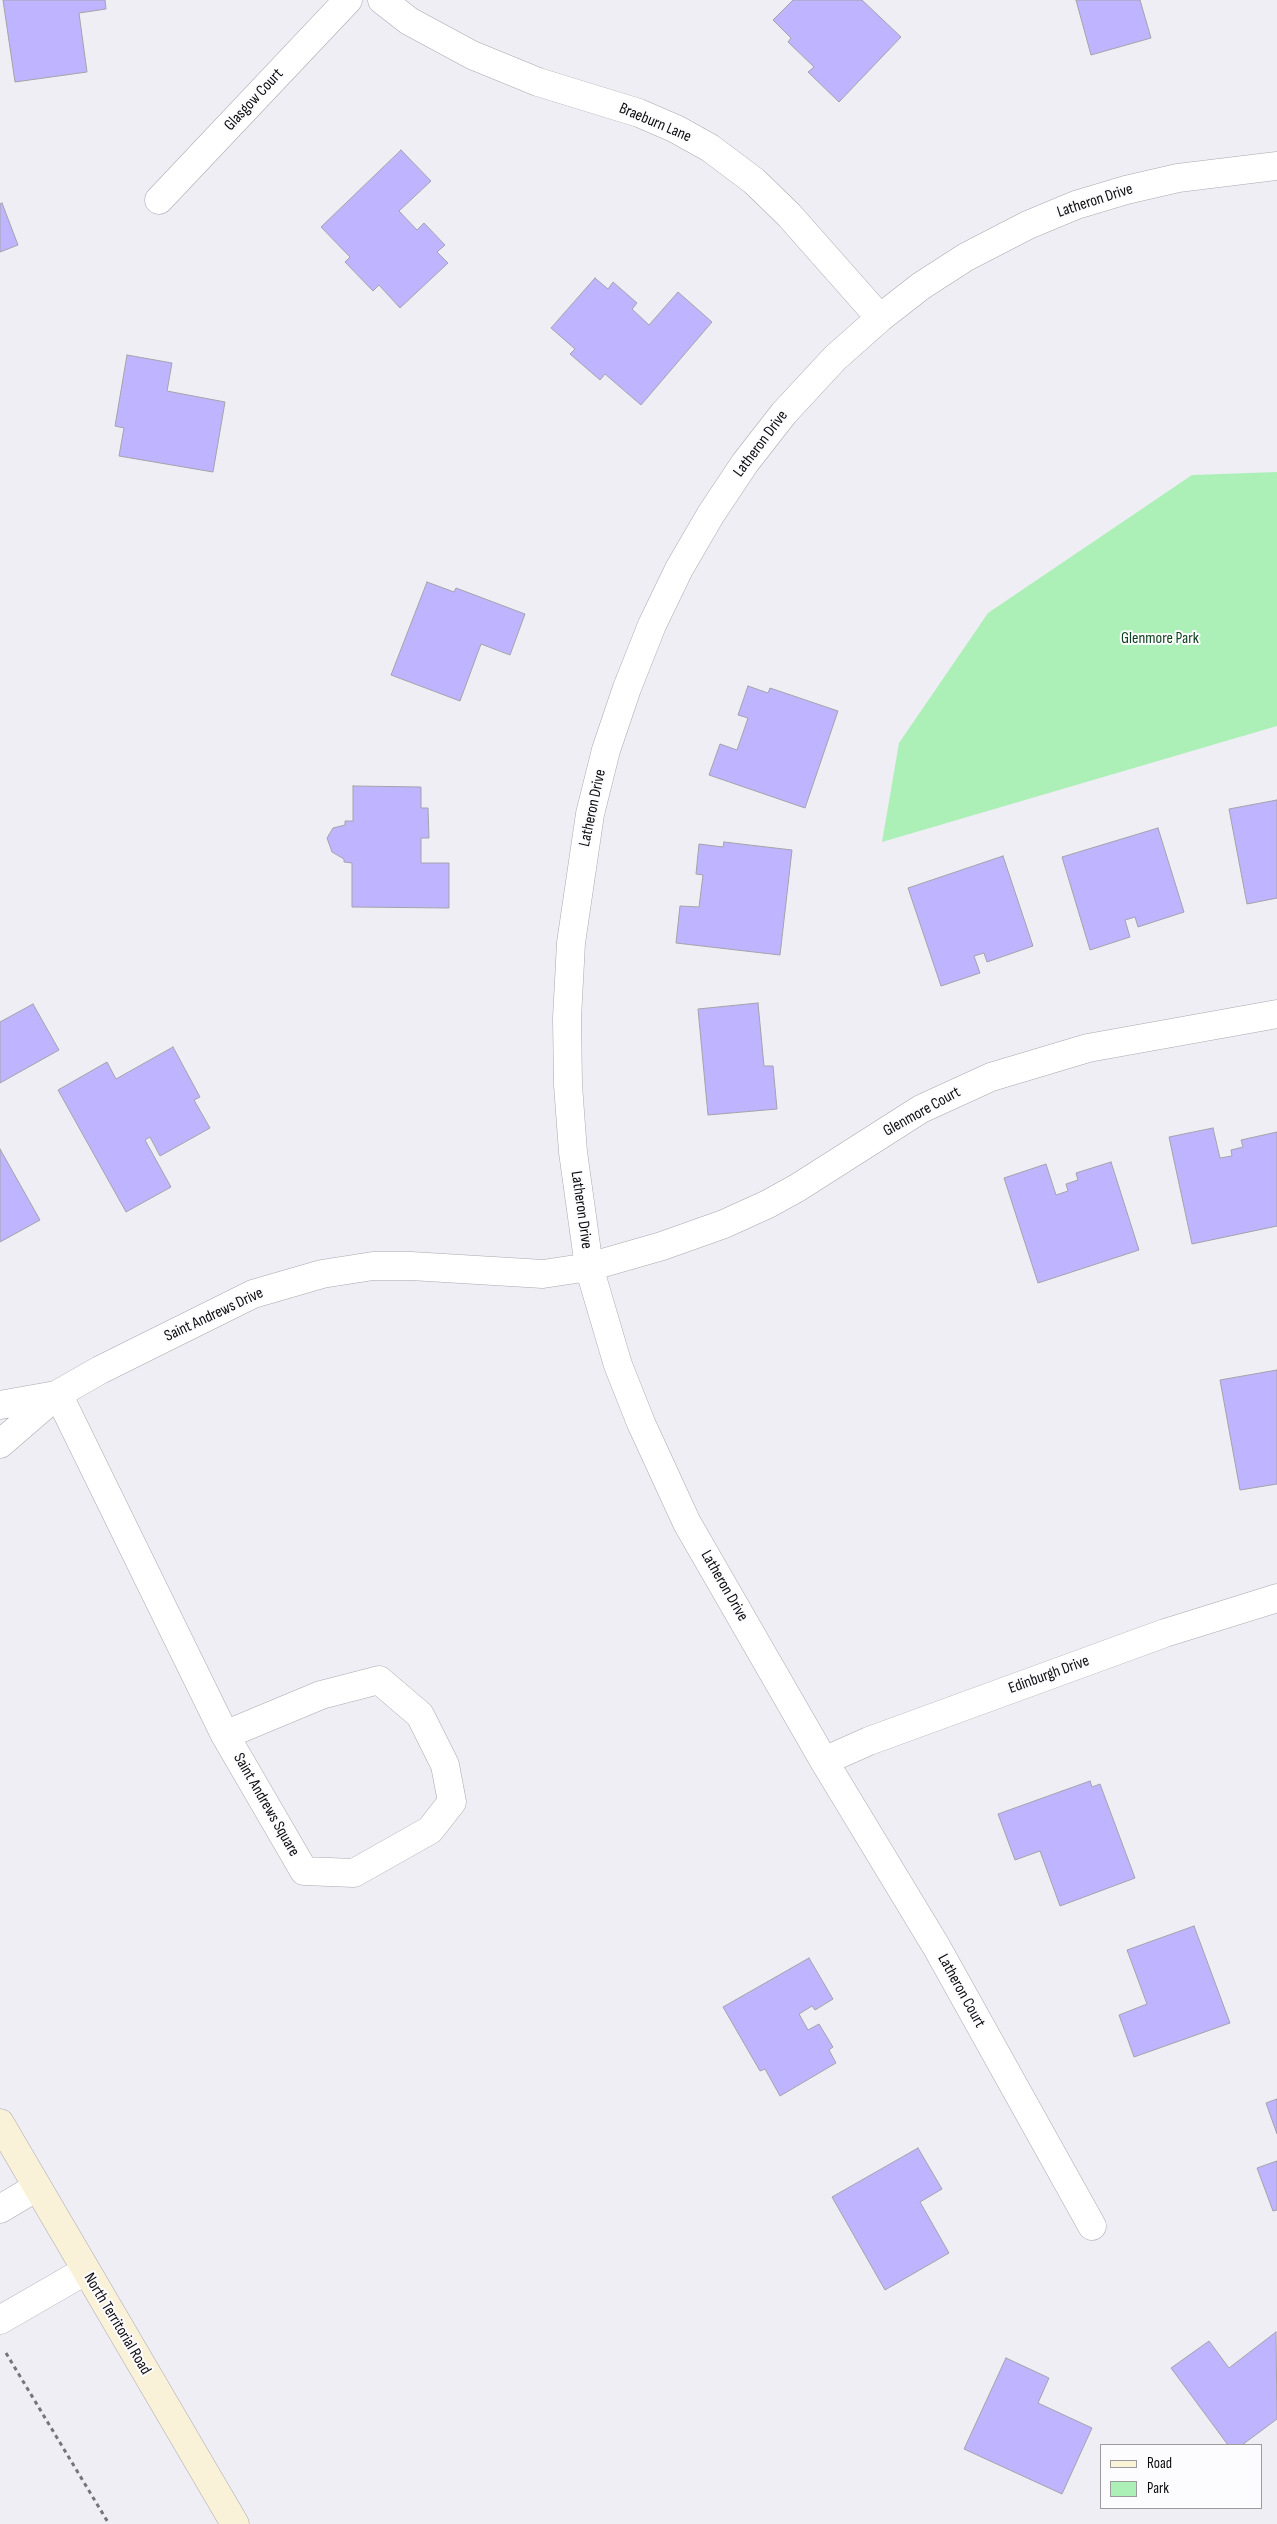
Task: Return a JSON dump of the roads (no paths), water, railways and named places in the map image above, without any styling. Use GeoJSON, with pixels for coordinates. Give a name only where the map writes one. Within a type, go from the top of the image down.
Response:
{"type":"FeatureCollection","features":[{"type":"Feature","properties":{"kind":"main road","name":"North Territorial Road"},"geometry":{"type":"LineString","coordinates":[[0,2123],[235,2524]]}},
{"type":"Feature","properties":{"kind":"street","name":"Glasgow Court"},"geometry":{"type":"LineString","coordinates":[[159,200],[348,0]]}},
{"type":"Feature","properties":{"kind":"street","name":"Braeburn Lane"},"geometry":{"type":"LineString","coordinates":[[382,0],[409,21],[472,55],[538,82],[639,113],[676,129],[710,148],[754,181],[789,215],[880,318]]}},
{"type":"Feature","properties":{"kind":"street","name":"Latheron Drive"},"geometry":{"type":"LineString","coordinates":[[824,1760],[687,1523],[668,1485],[618,1365],[589,1267],[573,1152],[568,1085],[567,1018],[571,943],[579,878],[590,814],[606,750],[626,688],[652,626],[679,569],[711,514],[745,463],[784,413],[835,358],[880,318],[921,286],[966,257],[1028,225],[1076,205],[1126,190],[1178,178],[1277,166]]}},
{"type":"Feature","properties":{"kind":"street","name":"Glenmore Court"},"geometry":{"type":"LineString","coordinates":[[589,1267],[662,1246],[724,1224],[768,1204],[797,1188],[921,1109],[991,1077],[1088,1048],[1277,1014]]}},
{"type":"Feature","properties":{"kind":"street","name":"Saint Andrews Drive"},"geometry":{"type":"LineString","coordinates":[[0,1444],[58,1394],[100,1370],[253,1294],[322,1274],[373,1266],[411,1266],[543,1274],[589,1267]]}},
{"type":"Feature","properties":{"kind":"street","name":"Saint Andrews Drive"},"geometry":{"type":"LineString","coordinates":[[0,1405],[58,1394]]}},
{"type":"Feature","properties":{"kind":"street","name":"Saint Andrews Square"},"geometry":{"type":"LineString","coordinates":[[58,1394],[225,1735],[304,1871],[354,1873],[430,1830],[452,1802],[445,1765],[420,1715],[380,1680],[321,1695],[225,1735]]}},
{"type":"Feature","properties":{"kind":"street","name":"Edinburgh Drive"},"geometry":{"type":"LineString","coordinates":[[824,1760],[869,1741],[1165,1633],[1277,1598]]}},
{"type":"Feature","properties":{"kind":"street","name":"Latheron Court"},"geometry":{"type":"LineString","coordinates":[[824,1760],[936,1946],[1092,2226]]}},
{"type":"Feature","properties":{"kind":"street"},"geometry":{"type":"LineString","coordinates":[[0,2209],[37,2187]]}},
{"type":"Feature","properties":{"kind":"street"},"geometry":{"type":"LineString","coordinates":[[0,2320],[86,2271]]}},
{"type":"Feature","properties":{"kind":"park label","name":"Glenmore Park"},"geometry":{"type":"Point","coordinates":[1160,639]}}]}
